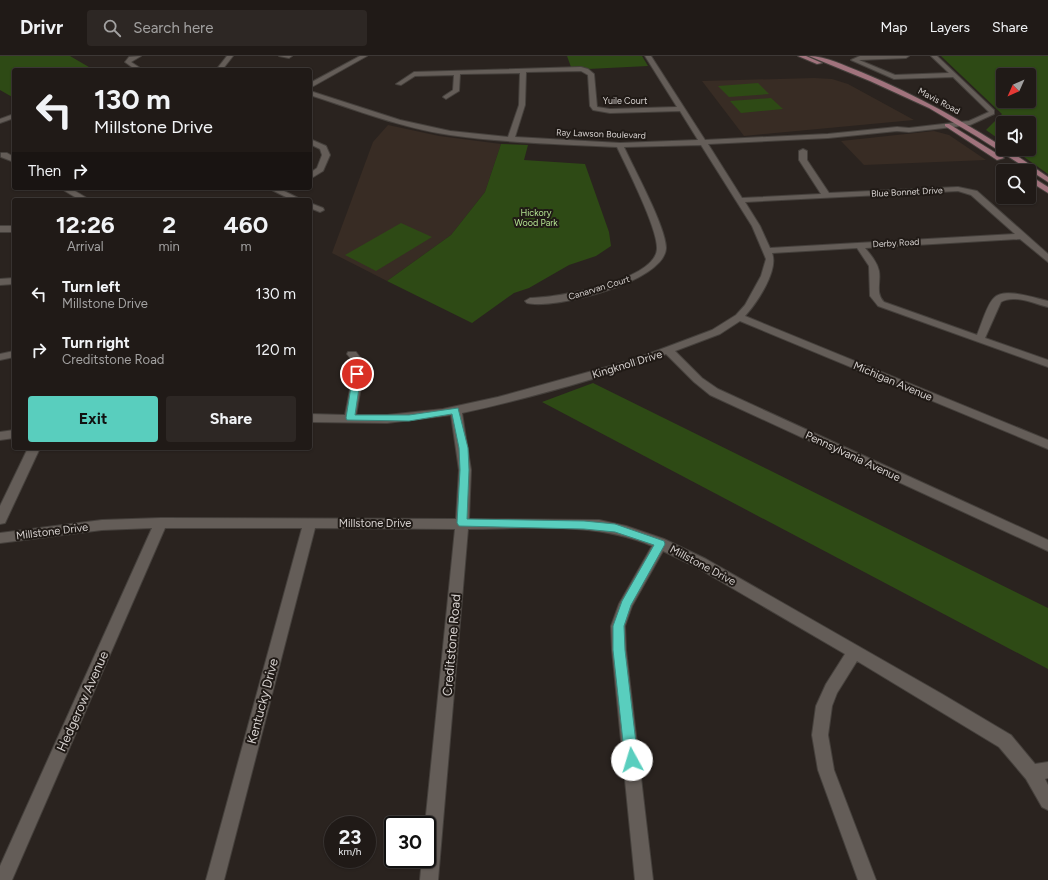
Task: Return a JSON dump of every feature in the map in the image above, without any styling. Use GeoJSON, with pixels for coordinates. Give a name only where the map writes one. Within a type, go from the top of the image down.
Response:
{"type":"FeatureCollection","features":[{"type":"Feature","properties":{"kind":"main road","name":"Mavis Road"},"geometry":{"type":"LineString","coordinates":[[800,56],[857,79],[919,109]]}},
{"type":"Feature","properties":{"kind":"main road","name":"Mavis Road"},"geometry":{"type":"LineString","coordinates":[[812,56],[901,92],[949,122],[1010,164]]}},
{"type":"Feature","properties":{"kind":"main road","name":"Mavis Road"},"geometry":{"type":"LineString","coordinates":[[939,120],[949,122]]}},
{"type":"Feature","properties":{"kind":"main road","name":"Mavis Road"},"geometry":{"type":"LineString","coordinates":[[961,124],[1048,180]]}},
{"type":"Feature","properties":{"kind":"main road"},"geometry":{"type":"LineString","coordinates":[[1036,182],[1048,191]]}},
{"type":"Feature","properties":{"kind":"street"},"geometry":{"type":"LineString","coordinates":[[137,68],[128,62],[131,58],[138,56]]}},
{"type":"Feature","properties":{"kind":"street"},"geometry":{"type":"LineString","coordinates":[[221,68],[230,56]]}},
{"type":"Feature","properties":{"kind":"street"},"geometry":{"type":"LineString","coordinates":[[282,56],[289,56]]}},
{"type":"Feature","properties":{"kind":"street"},"geometry":{"type":"LineString","coordinates":[[312,85],[364,56]]}},
{"type":"Feature","properties":{"kind":"street","name":"Kingknoll Drive"},"geometry":{"type":"LineString","coordinates":[[312,418],[409,418],[498,401],[636,362],[669,351],[716,332],[739,317],[749,306],[766,276],[769,266],[768,251],[756,226],[740,200],[648,56]]}},
{"type":"Feature","properties":{"kind":"street"},"geometry":{"type":"LineString","coordinates":[[906,56],[860,58],[854,60],[894,77],[955,75]]}},
{"type":"Feature","properties":{"kind":"street"},"geometry":{"type":"LineString","coordinates":[[934,56],[992,111],[989,116],[981,118]]}},
{"type":"Feature","properties":{"kind":"street"},"geometry":{"type":"LineString","coordinates":[[511,139],[524,99],[525,86],[523,70]]}},
{"type":"Feature","properties":{"kind":"street","name":"Yuile Court"},"geometry":{"type":"LineString","coordinates":[[399,84],[414,74],[523,70],[586,70],[591,74],[593,106],[602,111],[682,109]]}},
{"type":"Feature","properties":{"kind":"street"},"geometry":{"type":"LineString","coordinates":[[446,97],[456,91],[458,72]]}},
{"type":"Feature","properties":{"kind":"street","name":"Ray Lawson Boulevard"},"geometry":{"type":"LineString","coordinates":[[312,94],[374,115],[413,126],[450,133],[511,139],[620,145],[704,143],[821,136],[897,129],[909,130],[968,117],[981,118]]}},
{"type":"Feature","properties":{"kind":"street"},"geometry":{"type":"LineString","coordinates":[[0,121],[12,117]]}},
{"type":"Feature","properties":{"kind":"street","name":"Ray Lawson Boulevard"},"geometry":{"type":"LineString","coordinates":[[949,122],[961,124],[970,123],[981,118]]}},
{"type":"Feature","properties":{"kind":"street","name":"Ray Lawson Boulevard"},"geometry":{"type":"LineString","coordinates":[[897,129],[902,125],[939,120]]}},
{"type":"Feature","properties":{"kind":"street"},"geometry":{"type":"LineString","coordinates":[[312,143],[324,148],[326,155],[320,169],[312,175]]}},
{"type":"Feature","properties":{"kind":"street","name":"Canarvan Court"},"geometry":{"type":"LineString","coordinates":[[530,300],[555,301],[620,283],[640,274],[652,266],[660,255],[662,244],[658,232],[620,145]]}},
{"type":"Feature","properties":{"kind":"street"},"geometry":{"type":"LineString","coordinates":[[802,151],[803,160],[827,196]]}},
{"type":"Feature","properties":{"kind":"street"},"geometry":{"type":"LineString","coordinates":[[4,155],[12,159]]}},
{"type":"Feature","properties":{"kind":"street"},"geometry":{"type":"LineString","coordinates":[[68,190],[82,198]]}},
{"type":"Feature","properties":{"kind":"street"},"geometry":{"type":"LineString","coordinates":[[281,190],[295,198]]}},
{"type":"Feature","properties":{"kind":"street","name":"Blue Bonnet Drive"},"geometry":{"type":"LineString","coordinates":[[740,200],[963,190],[974,194],[1024,236],[1048,259]]}},
{"type":"Feature","properties":{"kind":"street"},"geometry":{"type":"LineString","coordinates":[[312,206],[320,210]]}},
{"type":"Feature","properties":{"kind":"street"},"geometry":{"type":"LineString","coordinates":[[0,229],[12,229]]}},
{"type":"Feature","properties":{"kind":"street","name":"Derby Road"},"geometry":{"type":"LineString","coordinates":[[768,251],[1024,236]]}},
{"type":"Feature","properties":{"kind":"street"},"geometry":{"type":"LineString","coordinates":[[859,246],[875,270],[873,294],[875,299],[881,304],[1048,364]]}},
{"type":"Feature","properties":{"kind":"street"},"geometry":{"type":"LineString","coordinates":[[0,282],[12,281]]}},
{"type":"Feature","properties":{"kind":"street"},"geometry":{"type":"LineString","coordinates":[[980,339],[997,300],[1000,297],[1010,296],[1048,304]]}},
{"type":"Feature","properties":{"kind":"street","name":"Michigan Avenue"},"geometry":{"type":"LineString","coordinates":[[739,317],[1048,445]]}},
{"type":"Feature","properties":{"kind":"street","name":"Pennsylvania Avenue"},"geometry":{"type":"LineString","coordinates":[[669,351],[698,380],[714,392],[1048,546]]}},
{"type":"Feature","properties":{"kind":"street"},"geometry":{"type":"LineString","coordinates":[[0,357],[12,354]]}},
{"type":"Feature","properties":{"kind":"street"},"geometry":{"type":"LineString","coordinates":[[350,418],[360,364],[352,354]]}},
{"type":"Feature","properties":{"kind":"street","name":"Creditstone Road"},"geometry":{"type":"LineString","coordinates":[[429,880],[462,523],[465,470],[463,448],[456,410]]}},
{"type":"Feature","properties":{"kind":"street"},"geometry":{"type":"LineString","coordinates":[[0,436],[12,434]]}},
{"type":"Feature","properties":{"kind":"street"},"geometry":{"type":"LineString","coordinates":[[0,519],[33,450]]}},
{"type":"Feature","properties":{"kind":"street","name":"Millstone Drive"},"geometry":{"type":"LineString","coordinates":[[0,538],[95,525],[161,522],[462,523],[584,525],[615,528],[675,549],[701,563],[937,699],[1005,741],[1040,771],[1048,802]]}},
{"type":"Feature","properties":{"kind":"street","name":"Hedgerow Avenue"},"geometry":{"type":"LineString","coordinates":[[3,880],[161,522]]}},
{"type":"Feature","properties":{"kind":"street","name":"Kentucky Drive"},"geometry":{"type":"LineString","coordinates":[[215,880],[310,522]]}},
{"type":"Feature","properties":{"kind":"street"},"geometry":{"type":"LineString","coordinates":[[644,880],[619,650],[618,626],[626,604],[660,544]]}},
{"type":"Feature","properties":{"kind":"street"},"geometry":{"type":"LineString","coordinates":[[854,652],[831,689],[824,706],[820,735],[826,770],[867,880]]}},
{"type":"Feature","properties":{"kind":"shaded area"},"geometry":{"type":"Polygon","coordinates":[[[814,78],[832,79],[848,84],[914,120],[744,136],[702,81],[814,78]]]}},
{"type":"Feature","properties":{"kind":"shaded area"},"geometry":{"type":"Polygon","coordinates":[[[388,125],[439,136],[501,144],[485,192],[451,235],[387,281],[332,253],[373,142],[388,125]]]}},
{"type":"Feature","properties":{"kind":"shaded area"},"geometry":{"type":"Polygon","coordinates":[[[934,131],[949,135],[986,160],[864,165],[841,141],[934,131]]]}},
{"type":"Feature","properties":{"kind":"green space"},"geometry":{"type":"Polygon","coordinates":[[[0,56],[70,56],[91,68],[12,68],[12,97],[0,90],[0,56]]]}},
{"type":"Feature","properties":{"kind":"green space"},"geometry":{"type":"Polygon","coordinates":[[[567,56],[642,56],[648,66],[588,69],[571,67],[567,56]]]}},
{"type":"Feature","properties":{"kind":"green space"},"geometry":{"type":"Polygon","coordinates":[[[941,56],[1048,56],[1048,174],[1023,156],[1036,156],[1036,116],[1000,116],[1002,114],[941,56]]]}},
{"type":"Feature","properties":{"kind":"green space"},"geometry":{"type":"Polygon","coordinates":[[[758,83],[769,94],[729,97],[718,86],[758,83]]]}},
{"type":"Feature","properties":{"kind":"green space"},"geometry":{"type":"Polygon","coordinates":[[[771,98],[783,109],[741,113],[730,101],[771,98]]]}},
{"type":"Feature","properties":{"kind":"green space"},"geometry":{"type":"Polygon","coordinates":[[[996,120],[996,137],[986,130],[996,120]]]}},
{"type":"Feature","properties":{"kind":"green space","name":"Hickory Wood Park"},"geometry":{"type":"Polygon","coordinates":[[[501,144],[528,145],[524,160],[585,164],[609,232],[611,246],[596,256],[569,265],[529,288],[514,293],[472,323],[387,281],[451,235],[485,192],[501,144]]]}},
{"type":"Feature","properties":{"kind":"green space"},"geometry":{"type":"Polygon","coordinates":[[[401,223],[432,237],[376,271],[345,255],[401,223]]]}},
{"type":"Feature","properties":{"kind":"green space"},"geometry":{"type":"Polygon","coordinates":[[[593,383],[1048,608],[1048,669],[542,402],[593,383]]]}},
{"type":"Feature","properties":{"kind":"route"},"geometry":{"type":"LineString","coordinates":[[357,374],[353,391],[350,418],[409,418],[456,410],[462,440],[465,470],[462,495],[462,523],[584,525],[615,528],[660,544],[638,580],[626,604],[618,626],[619,650],[632,760]]}}]}
